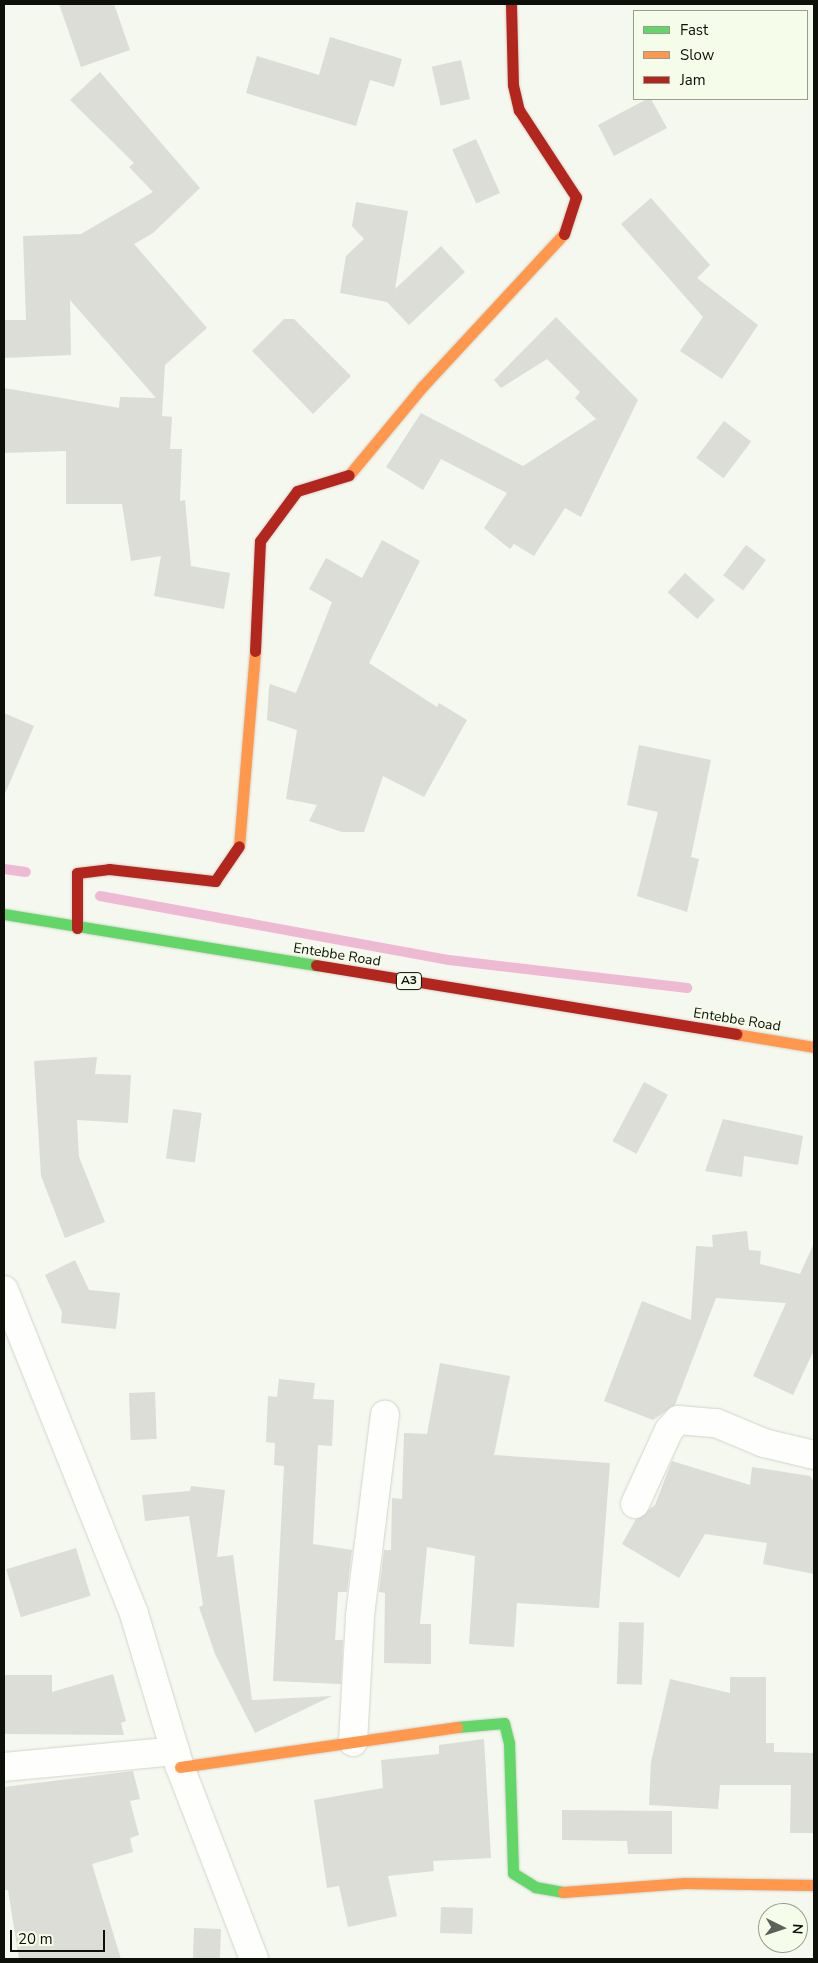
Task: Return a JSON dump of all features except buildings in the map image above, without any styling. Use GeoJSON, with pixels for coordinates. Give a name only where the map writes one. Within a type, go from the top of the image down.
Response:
{"type":"FeatureCollection","features":[{"type":"Feature","properties":{"kind":"street"},"geometry":{"type":"LineString","coordinates":[[77,928],[77,873],[109,869],[216,881],[238,853],[252,728],[260,541],[297,491],[351,474],[424,386],[569,228],[576,197],[519,110],[513,85],[511,4]]}},
{"type":"Feature","properties":{"kind":"street","name":"Entebbe Road"},"geometry":{"type":"LineString","coordinates":[[4,914],[77,928],[814,1047]]}},
{"type":"Feature","properties":{"kind":"street"},"geometry":{"type":"LineString","coordinates":[[4,1290],[134,1614],[177,1759],[254,1959]]}},
{"type":"Feature","properties":{"kind":"street"},"geometry":{"type":"LineString","coordinates":[[353,1742],[360,1615],[385,1415]]}},
{"type":"Feature","properties":{"kind":"street"},"geometry":{"type":"LineString","coordinates":[[635,1504],[669,1430],[678,1420],[716,1423],[764,1443],[814,1455]]}},
{"type":"Feature","properties":{"kind":"street"},"geometry":{"type":"LineString","coordinates":[[4,1767],[177,1759],[353,1742],[504,1724],[509,1743],[509,1851],[513,1873],[535,1887],[556,1892],[684,1882],[814,1885]]}},
{"type":"Feature","properties":{"kind":"waterway"},"geometry":{"type":"LineString","coordinates":[[4,869],[26,872]]}},
{"type":"Feature","properties":{"kind":"waterway"},"geometry":{"type":"LineString","coordinates":[[100,896],[449,960],[687,988]]}},
{"type":"Feature","properties":{"kind":"traffic: fast"},"geometry":{"type":"LineString","coordinates":[[4,914],[316,965]]}},
{"type":"Feature","properties":{"kind":"traffic: fast"},"geometry":{"type":"LineString","coordinates":[[457,1727],[504,1723],[509,1743],[513,1873],[535,1887],[563,1892]]}},
{"type":"Feature","properties":{"kind":"traffic: slow"},"geometry":{"type":"LineString","coordinates":[[349,475],[423,386],[564,234]]}},
{"type":"Feature","properties":{"kind":"traffic: slow"},"geometry":{"type":"LineString","coordinates":[[239,846],[255,651]]}},
{"type":"Feature","properties":{"kind":"traffic: slow"},"geometry":{"type":"LineString","coordinates":[[736,1034],[814,1047]]}},
{"type":"Feature","properties":{"kind":"traffic: slow"},"geometry":{"type":"LineString","coordinates":[[180,1767],[457,1727]]}},
{"type":"Feature","properties":{"kind":"traffic: slow"},"geometry":{"type":"LineString","coordinates":[[563,1892],[685,1883],[814,1885]]}},
{"type":"Feature","properties":{"kind":"traffic: jam"},"geometry":{"type":"LineString","coordinates":[[511,4],[513,85],[519,110],[576,197],[564,234]]}},
{"type":"Feature","properties":{"kind":"traffic: jam"},"geometry":{"type":"LineString","coordinates":[[255,651],[260,541],[297,491],[349,475]]}},
{"type":"Feature","properties":{"kind":"traffic: jam"},"geometry":{"type":"LineString","coordinates":[[77,928],[77,873],[109,869],[215,881],[239,846]]}},
{"type":"Feature","properties":{"kind":"traffic: jam"},"geometry":{"type":"LineString","coordinates":[[316,965],[736,1034]]}}]}
